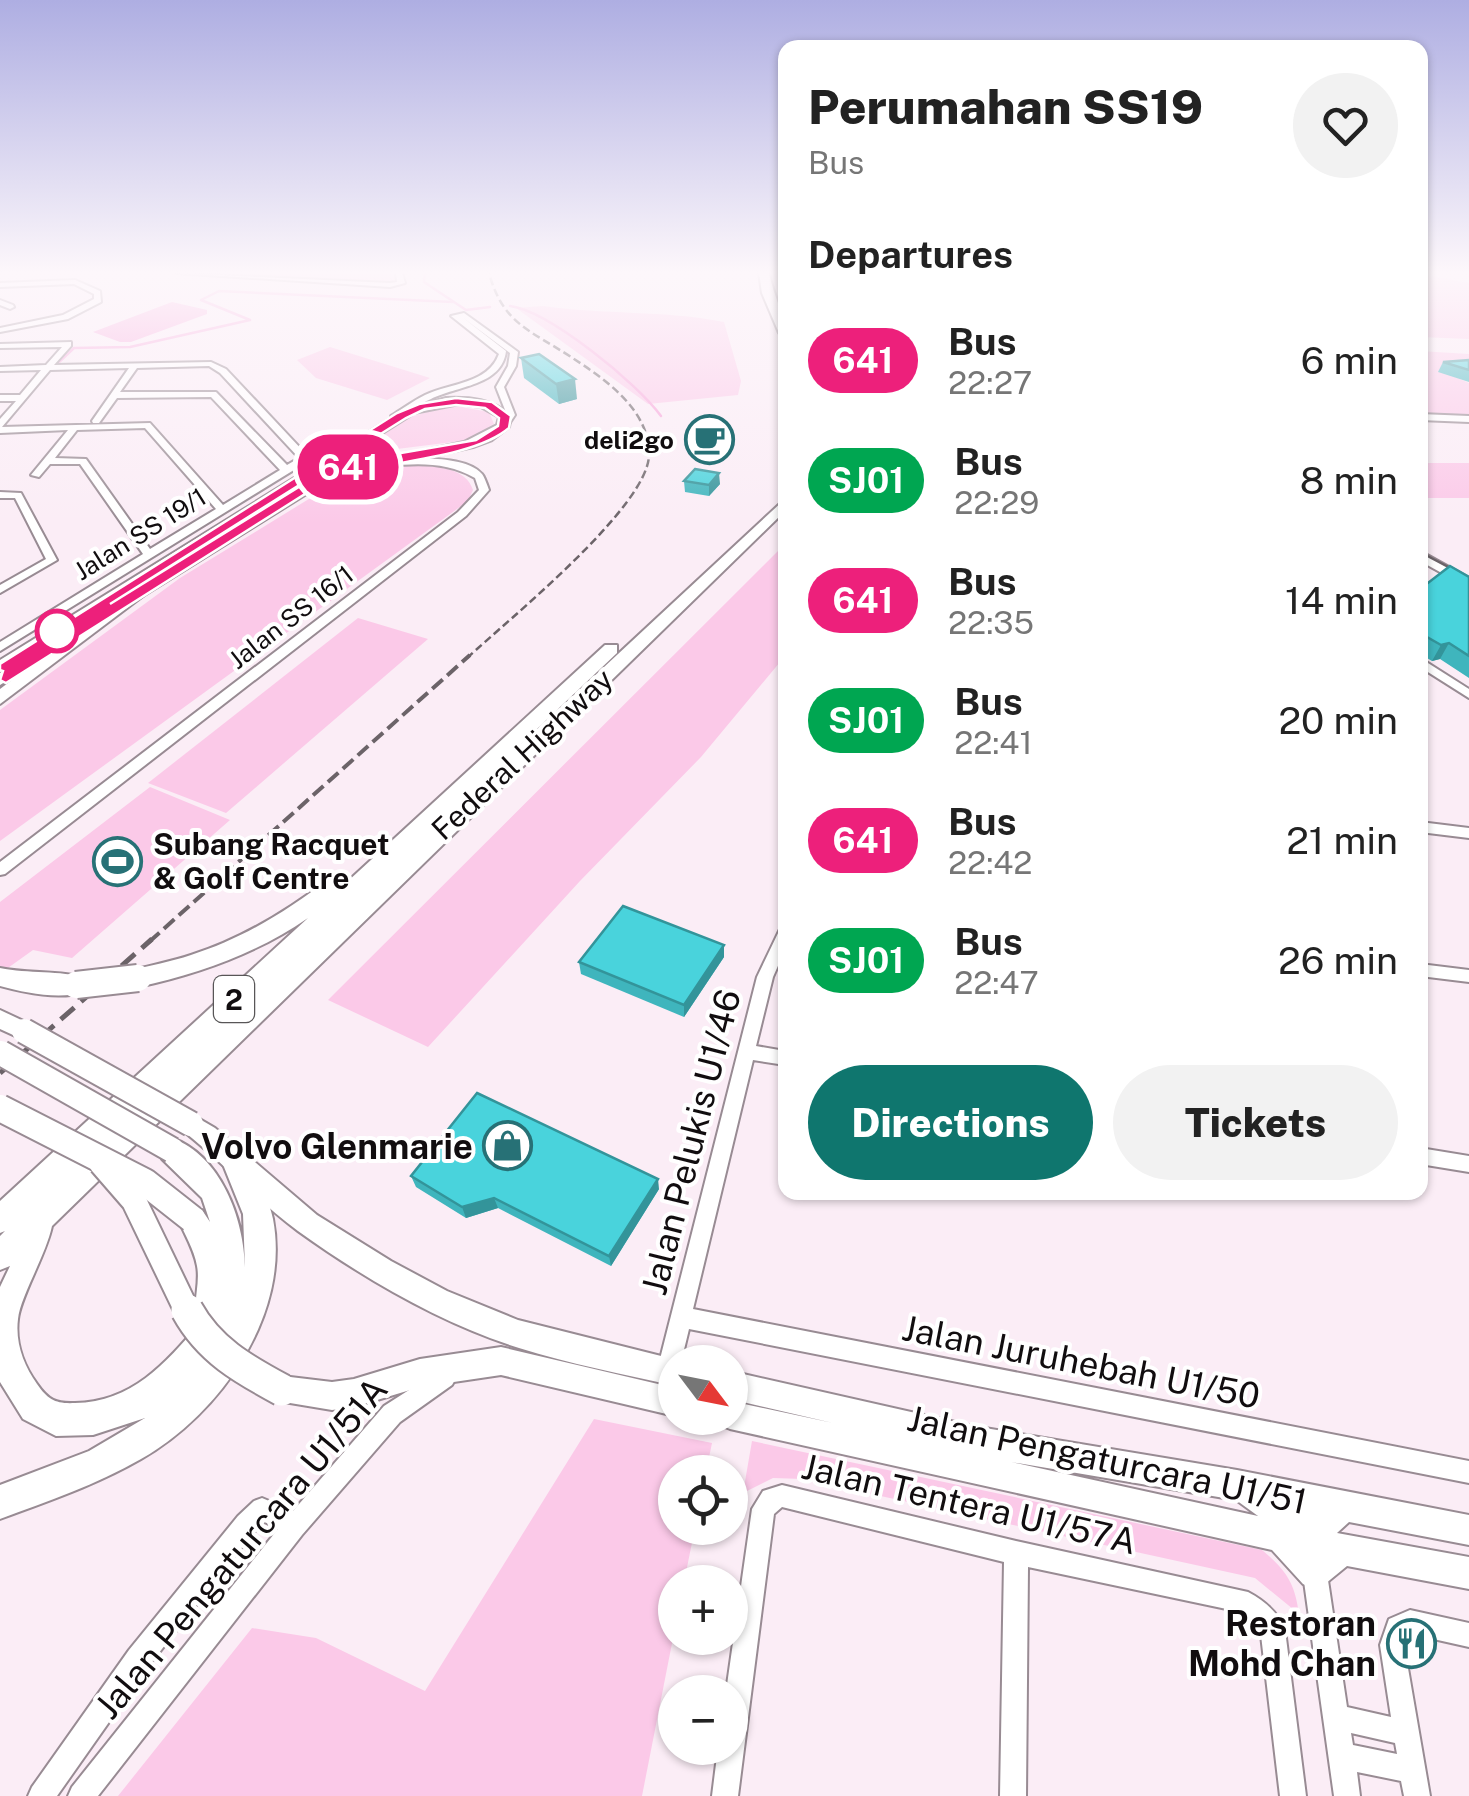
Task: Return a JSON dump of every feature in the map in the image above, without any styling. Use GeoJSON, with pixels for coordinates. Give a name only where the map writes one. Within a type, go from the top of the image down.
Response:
{"type":"FeatureCollection","features":[{"type":"Feature","properties":{"kind":"highway","name":"Federal Highway"},"geometry":{"type":"LineString","coordinates":[[0,1220],[778,491]]}},
{"type":"Feature","properties":{"kind":"highway","name":"Federal Highway"},"geometry":{"type":"LineString","coordinates":[[0,1256],[778,511]]}},
{"type":"Feature","properties":{"kind":"highway"},"geometry":{"type":"LineString","coordinates":[[0,698],[137,592]]}},
{"type":"Feature","properties":{"kind":"highway"},"geometry":{"type":"LineString","coordinates":[[0,977],[30,984],[76,986],[138,978],[206,961],[275,930],[314,903],[396,832],[468,780]]}},
{"type":"Feature","properties":{"kind":"highway"},"geometry":{"type":"LineString","coordinates":[[0,1108],[145,1182],[192,1219],[212,1256],[215,1287],[205,1321],[172,1365],[115,1399],[59,1406],[26,1392]]}},
{"type":"Feature","properties":{"kind":"highway"},"geometry":{"type":"LineString","coordinates":[[39,1218],[32,1250],[2,1317],[9,1366],[34,1408],[56,1420],[93,1419],[142,1403],[175,1376],[221,1318],[228,1298],[232,1260],[224,1216],[208,1181],[172,1150]]}},
{"type":"Feature","properties":{"kind":"highway"},"geometry":{"type":"LineString","coordinates":[[0,1502],[103,1462],[132,1445],[180,1409],[229,1353],[248,1316],[260,1244],[258,1220],[234,1157]]}},
{"type":"Feature","properties":{"kind":"main road"},"geometry":{"type":"LineString","coordinates":[[0,667],[305,465],[340,463],[470,445],[496,434],[504,425],[505,416],[494,407],[456,401],[422,406],[382,425],[340,463],[297,492],[0,682]]}},
{"type":"Feature","properties":{"kind":"main road"},"geometry":{"type":"LineString","coordinates":[[1428,550],[1469,571]]}},
{"type":"Feature","properties":{"kind":"main road"},"geometry":{"type":"LineString","coordinates":[[1428,560],[1469,584]]}},
{"type":"Feature","properties":{"kind":"main road"},"geometry":{"type":"LineString","coordinates":[[0,1018],[190,1124],[308,1222],[473,1318],[518,1334],[658,1368]]}},
{"type":"Feature","properties":{"kind":"main road"},"geometry":{"type":"LineString","coordinates":[[1,1052],[172,1150]]}},
{"type":"Feature","properties":{"kind":"main road"},"geometry":{"type":"LineString","coordinates":[[94,1154],[134,1201],[190,1316],[211,1346],[244,1370],[282,1390],[332,1396],[354,1394],[420,1373],[501,1362],[658,1398]]}},
{"type":"Feature","properties":{"kind":"main road","name":"Jalan Pengaturcara U1/51"},"geometry":{"type":"LineString","coordinates":[[748,1389],[973,1441],[1237,1485],[1469,1530]]}},
{"type":"Feature","properties":{"kind":"main road","name":"Jalan Pengaturcara U1/51"},"geometry":{"type":"LineString","coordinates":[[748,1419],[1302,1551]]}},
{"type":"Feature","properties":{"kind":"main road"},"geometry":{"type":"LineString","coordinates":[[1237,1485],[1276,1510],[1302,1551],[1328,1559],[1345,1550],[1469,1573]]}},
{"type":"Feature","properties":{"kind":"main road"},"geometry":{"type":"LineString","coordinates":[[1302,1551],[1330,1517],[1347,1505]]}},
{"type":"Feature","properties":{"kind":"street"},"geometry":{"type":"LineString","coordinates":[[0,428],[56,357]]}},
{"type":"Feature","properties":{"kind":"street"},"geometry":{"type":"LineString","coordinates":[[382,425],[431,395],[492,371],[502,357]]}},
{"type":"Feature","properties":{"kind":"street"},"geometry":{"type":"LineString","coordinates":[[504,425],[511,415],[500,387],[513,357]]}},
{"type":"Feature","properties":{"kind":"street"},"geometry":{"type":"LineString","coordinates":[[0,370],[194,363],[218,367],[305,465]]}},
{"type":"Feature","properties":{"kind":"street"},"geometry":{"type":"LineString","coordinates":[[96,420],[136,364]]}},
{"type":"Feature","properties":{"kind":"street"},"geometry":{"type":"LineString","coordinates":[[115,394],[213,394],[286,470]]}},
{"type":"Feature","properties":{"kind":"street"},"geometry":{"type":"LineString","coordinates":[[0,398],[22,398]]}},
{"type":"Feature","properties":{"kind":"street"},"geometry":{"type":"LineString","coordinates":[[1428,418],[1469,419]]}},
{"type":"Feature","properties":{"kind":"street"},"geometry":{"type":"LineString","coordinates":[[0,428],[150,426],[222,510]]}},
{"type":"Feature","properties":{"kind":"street"},"geometry":{"type":"LineString","coordinates":[[36,475],[75,427]]}},
{"type":"Feature","properties":{"kind":"street"},"geometry":{"type":"LineString","coordinates":[[48,461],[82,461],[149,555]]}},
{"type":"Feature","properties":{"kind":"street","name":"Jalan SS 16/1"},"geometry":{"type":"LineString","coordinates":[[0,870],[462,514],[484,490],[484,482],[472,471],[437,462],[340,463]]}},
{"type":"Feature","properties":{"kind":"street","name":"Jalan SS 19/1"},"geometry":{"type":"LineString","coordinates":[[0,646],[286,470],[305,465]]}},
{"type":"Feature","properties":{"kind":"street"},"geometry":{"type":"LineString","coordinates":[[0,495],[18,495],[52,560],[0,590]]}},
{"type":"Feature","properties":{"kind":"street"},"geometry":{"type":"LineString","coordinates":[[1428,667],[1469,694]]}},
{"type":"Feature","properties":{"kind":"street"},"geometry":{"type":"LineString","coordinates":[[1428,828],[1469,833]]}},
{"type":"Feature","properties":{"kind":"street","name":"Jalan Pelukis U1/46"},"geometry":{"type":"LineString","coordinates":[[676,1345],[765,978],[778,949]]}},
{"type":"Feature","properties":{"kind":"street"},"geometry":{"type":"LineString","coordinates":[[1428,971],[1469,976]]}},
{"type":"Feature","properties":{"kind":"street"},"geometry":{"type":"LineString","coordinates":[[747,1052],[778,1057]]}},
{"type":"Feature","properties":{"kind":"street"},"geometry":{"type":"LineString","coordinates":[[1428,1157],[1469,1164]]}},
{"type":"Feature","properties":{"kind":"street","name":"Jalan Juruhebah U1/50"},"geometry":{"type":"LineString","coordinates":[[681,1316],[1469,1472]]}},
{"type":"Feature","properties":{"kind":"street","name":"Jalan Pengaturcara U1/51A"},"geometry":{"type":"LineString","coordinates":[[81,1796],[294,1528],[392,1414],[420,1391],[471,1364]]}},
{"type":"Feature","properties":{"kind":"street","name":"Jalan Tentera U1/57A"},"geometry":{"type":"LineString","coordinates":[[725,1796],[764,1509],[771,1499],[782,1496],[1016,1553],[1240,1600],[1258,1611],[1273,1630],[1293,1796]]}},
{"type":"Feature","properties":{"kind":"street"},"geometry":{"type":"LineString","coordinates":[[41,1796],[138,1659],[246,1524],[262,1509],[270,1510],[294,1528]]}},
{"type":"Feature","properties":{"kind":"street"},"geometry":{"type":"LineString","coordinates":[[1302,1551],[1335,1717],[1346,1796]]}},
{"type":"Feature","properties":{"kind":"street"},"geometry":{"type":"LineString","coordinates":[[1013,1796],[1016,1553]]}},
{"type":"Feature","properties":{"kind":"street"},"geometry":{"type":"LineString","coordinates":[[1341,1756],[1415,1783],[1392,1645],[1398,1628],[1410,1622],[1469,1635]]}},
{"type":"Feature","properties":{"kind":"street"},"geometry":{"type":"LineString","coordinates":[[1335,1717],[1407,1733]]}},
{"type":"Feature","properties":{"kind":"shaded area"},"geometry":{"type":"Polygon","coordinates":[[[362,357],[430,378],[387,400],[316,378],[297,360],[362,357]]]}},
{"type":"Feature","properties":{"kind":"shaded area"},"geometry":{"type":"Polygon","coordinates":[[[583,357],[734,357],[741,381],[738,395],[648,404],[583,357]]]}},
{"type":"Feature","properties":{"kind":"shaded area"},"geometry":{"type":"Polygon","coordinates":[[[1428,357],[1469,357],[1469,371],[1446,373],[1469,383],[1469,415],[1428,414],[1428,357]]]}},
{"type":"Feature","properties":{"kind":"shaded area"},"geometry":{"type":"Polygon","coordinates":[[[451,405],[489,412],[494,424],[469,440],[373,452],[334,463],[410,417],[451,405]]]}},
{"type":"Feature","properties":{"kind":"shaded area"},"geometry":{"type":"Polygon","coordinates":[[[1428,463],[1469,463],[1469,498],[1428,498],[1428,463]]]}},
{"type":"Feature","properties":{"kind":"shaded area"},"geometry":{"type":"Polygon","coordinates":[[[392,466],[450,470],[460,474],[473,490],[468,501],[0,841],[0,710],[180,578],[348,475],[392,466]]]}},
{"type":"Feature","properties":{"kind":"shaded area"},"geometry":{"type":"Polygon","coordinates":[[[778,551],[778,664],[701,757],[580,881],[428,1047],[328,1000],[778,551]]]}},
{"type":"Feature","properties":{"kind":"shaded area"},"geometry":{"type":"Polygon","coordinates":[[[358,618],[428,639],[226,813],[148,783],[358,618]]]}},
{"type":"Feature","properties":{"kind":"shaded area","name":"Subang Racquet & Golf Centre"},"geometry":{"type":"Polygon","coordinates":[[[150,787],[230,820],[72,958],[33,950],[5,970],[0,968],[0,902],[150,787]]]}},
{"type":"Feature","properties":{"kind":"shaded area"},"geometry":{"type":"Polygon","coordinates":[[[594,1419],[712,1443],[710,1455],[658,1455],[658,1545],[692,1545],[687,1565],[658,1565],[658,1655],[670,1655],[666,1675],[658,1675],[658,1715],[642,1796],[118,1796],[252,1628],[316,1638],[425,1691],[594,1419]]]}},
{"type":"Feature","properties":{"kind":"shaded area"},"geometry":{"type":"Polygon","coordinates":[[[752,1441],[1262,1550],[1288,1578],[1299,1614],[1255,1578],[803,1479],[773,1478],[748,1490],[752,1441]]]}},
{"type":"Feature","properties":{"kind":"building"},"geometry":{"type":"Polygon","coordinates":[[[543,357],[575,379],[556,384],[521,358],[543,357]]]}},
{"type":"Feature","properties":{"kind":"building"},"geometry":{"type":"Polygon","coordinates":[[[1469,360],[1469,370],[1443,362],[1469,360]]]}},
{"type":"Feature","properties":{"kind":"building"},"geometry":{"type":"Polygon","coordinates":[[[695,469],[719,473],[709,485],[684,481],[695,469]]]}},
{"type":"Feature","properties":{"kind":"building"},"geometry":{"type":"Polygon","coordinates":[[[1450,566],[1469,577],[1469,656],[1449,643],[1441,645],[1428,638],[1428,583],[1450,566]]]}},
{"type":"Feature","properties":{"kind":"building"},"geometry":{"type":"Polygon","coordinates":[[[623,906],[724,945],[684,1005],[579,962],[623,906]]]}},
{"type":"Feature","properties":{"kind":"building","name":"Volvo Glenmarie"},"geometry":{"type":"Polygon","coordinates":[[[477,1093],[658,1179],[609,1256],[494,1198],[462,1207],[411,1176],[477,1093]]]}},
{"type":"Feature","properties":{"kind":"waterway"},"geometry":{"type":"LineString","coordinates":[[57,364],[65,357]]}},
{"type":"Feature","properties":{"kind":"waterway"},"geometry":{"type":"LineString","coordinates":[[598,357],[661,416]]}},
{"type":"Feature","properties":{"kind":"tram line"},"geometry":{"type":"LineString","coordinates":[[1428,556],[1469,578]]}},
{"type":"Feature","properties":{"kind":"railway"},"geometry":{"type":"LineString","coordinates":[[467,658],[573,562],[626,503],[643,477],[649,455],[647,439],[634,410],[598,375],[570,357]]}},
{"type":"Feature","properties":{"kind":"railway"},"geometry":{"type":"LineString","coordinates":[[149,942],[470,655]]}},
{"type":"Feature","properties":{"kind":"railway"},"geometry":{"type":"LineString","coordinates":[[0,1073],[152,939]]}},
{"type":"Feature","properties":{"kind":"bus line","name":"641"},"geometry":{"type":"LineString","coordinates":[[0,667],[382,425],[422,406],[442,402],[488,405],[505,416],[503,428],[480,442],[386,458],[327,474],[0,680]]}},
{"type":"Feature","properties":{"kind":"place","name":"deli2go"},"geometry":{"type":"Point","coordinates":[709,440]}},
{"type":"Feature","properties":{"kind":"place","name":"Subang Racquet & Golf Centre"},"geometry":{"type":"Point","coordinates":[118,861]}},
{"type":"Feature","properties":{"kind":"place","name":"Volvo Glenmarie"},"geometry":{"type":"Point","coordinates":[508,1146]}},
{"type":"Feature","properties":{"kind":"place","name":"Restoran Mohd Chan"},"geometry":{"type":"Point","coordinates":[1411,1643]}}]}
